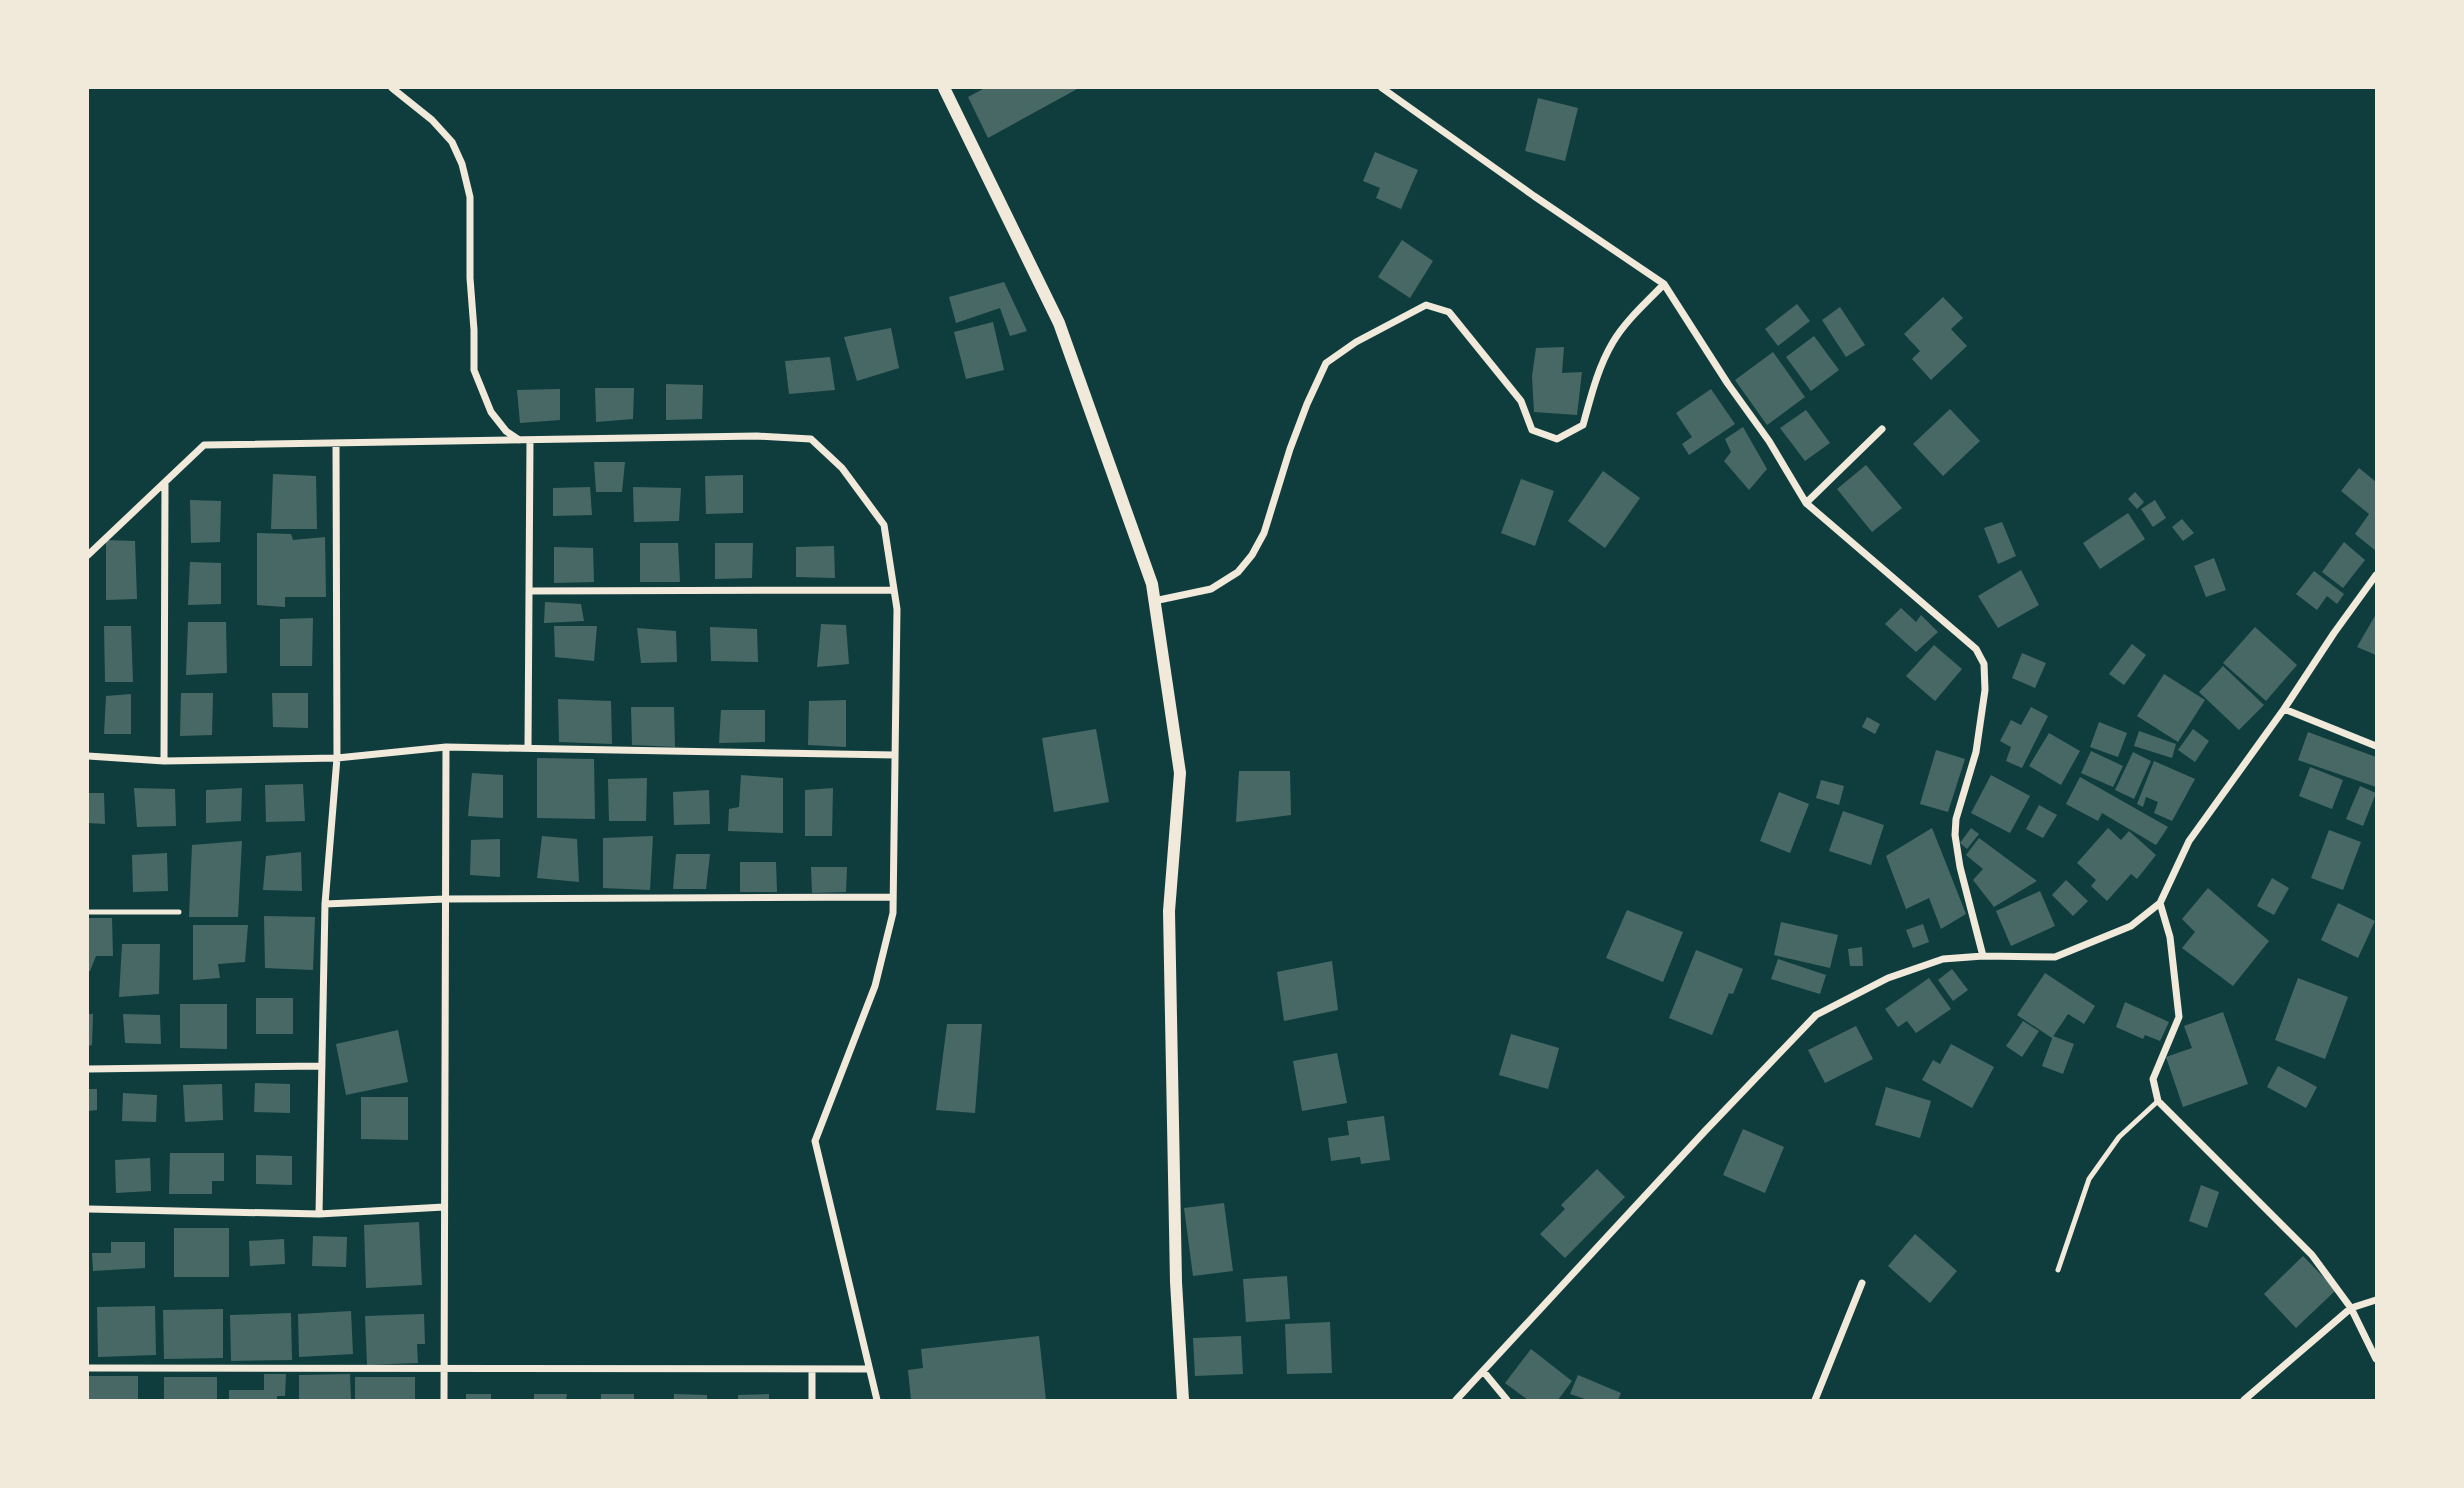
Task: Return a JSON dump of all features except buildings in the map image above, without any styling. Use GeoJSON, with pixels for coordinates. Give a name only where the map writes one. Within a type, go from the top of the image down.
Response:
{"type":"FeatureCollection","features":[{"type":"Feature","properties":{"kind":"street"},"geometry":{"type":"LineString","coordinates":[[391,88],[432,120],[452,142],[462,164],[470,197],[474,370],[491,412],[506,431],[519,440]]}},
{"type":"Feature","properties":{"kind":"street"},"geometry":{"type":"LineString","coordinates":[[944,88],[1059,323],[1152,584],[1180,773],[1169,911],[1176,1282],[1182,1401]]}},
{"type":"Feature","properties":{"kind":"street"},"geometry":{"type":"LineString","coordinates":[[1382,88],[1664,284],[1728,384],[1769,441],[1806,503],[1976,649],[1984,664],[1985,690],[1976,752],[1956,819],[1955,835],[1960,867],[1983,956]]}},
{"type":"Feature","properties":{"kind":"street"},"geometry":{"type":"LineString","coordinates":[[1154,601],[1211,589],[1238,572],[1252,555],[1264,533],[1290,449],[1326,363],[1356,342],[1426,305],[1449,312],[1521,401],[1532,430],[1558,439],[1583,425],[1599,372],[1614,340],[1664,284]]}},
{"type":"Feature","properties":{"kind":"street"},"geometry":{"type":"LineString","coordinates":[[1806,503],[1882,429]]}},
{"type":"Feature","properties":{"kind":"street"},"geometry":{"type":"LineString","coordinates":[[88,555],[204,445],[757,436],[811,439],[842,468],[884,525],[897,609],[893,913],[876,986],[815,1141],[877,1401]]}},
{"type":"Feature","properties":{"kind":"street"},"geometry":{"type":"LineString","coordinates":[[528,748],[530,440]]}},
{"type":"Feature","properties":{"kind":"street"},"geometry":{"type":"LineString","coordinates":[[319,1214],[325,904],[337,758],[336,443]]}},
{"type":"Feature","properties":{"kind":"street"},"geometry":{"type":"LineString","coordinates":[[164,761],[165,484]]}},
{"type":"Feature","properties":{"kind":"street"},"geometry":{"type":"LineString","coordinates":[[1456,1401],[1816,1015],[1888,978],[1943,960],[1983,956],[2055,957],[2131,926],[2160,903],[2189,841],[2376,575]]}},
{"type":"Feature","properties":{"kind":"street"},"geometry":{"type":"LineString","coordinates":[[529,591],[894,590]]}},
{"type":"Feature","properties":{"kind":"street"},"geometry":{"type":"LineString","coordinates":[[2284,709],[2376,747]]}},
{"type":"Feature","properties":{"kind":"street"},"geometry":{"type":"LineString","coordinates":[[88,756],[164,761],[337,758],[446,747],[895,755]]}},
{"type":"Feature","properties":{"kind":"street"},"geometry":{"type":"LineString","coordinates":[[444,1401],[446,747]]}},
{"type":"Feature","properties":{"kind":"street"},"geometry":{"type":"LineString","coordinates":[[325,904],[445,899],[893,897]]}},
{"type":"Feature","properties":{"kind":"street"},"geometry":{"type":"LineString","coordinates":[[2160,903],[2171,937],[2179,1017],[2154,1079],[2158,1101],[2312,1255],[2351,1308],[2376,1359]]}},
{"type":"Feature","properties":{"kind":"street"},"geometry":{"type":"LineString","coordinates":[[88,1069],[322,1066]]}},
{"type":"Feature","properties":{"kind":"street"},"geometry":{"type":"LineString","coordinates":[[88,1209],[319,1214],[444,1206]]}},
{"type":"Feature","properties":{"kind":"street"},"geometry":{"type":"LineString","coordinates":[[1815,1401],[1862,1283]]}},
{"type":"Feature","properties":{"kind":"street"},"geometry":{"type":"LineString","coordinates":[[2244,1401],[2351,1308],[2376,1300]]}},
{"type":"Feature","properties":{"kind":"street"},"geometry":{"type":"LineString","coordinates":[[88,1368],[869,1369]]}},
{"type":"Feature","properties":{"kind":"street"},"geometry":{"type":"LineString","coordinates":[[812,1369],[812,1401]]}},
{"type":"Feature","properties":{"kind":"street"},"geometry":{"type":"LineString","coordinates":[[1483,1371],[1507,1401]]}},
{"type":"Feature","properties":{"kind":"lane"},"geometry":{"type":"LineString","coordinates":[[88,912],[179,912]]}},
{"type":"Feature","properties":{"kind":"lane"},"geometry":{"type":"LineString","coordinates":[[2058,1270],[2089,1179],[2119,1137],[2158,1101]]}}]}
